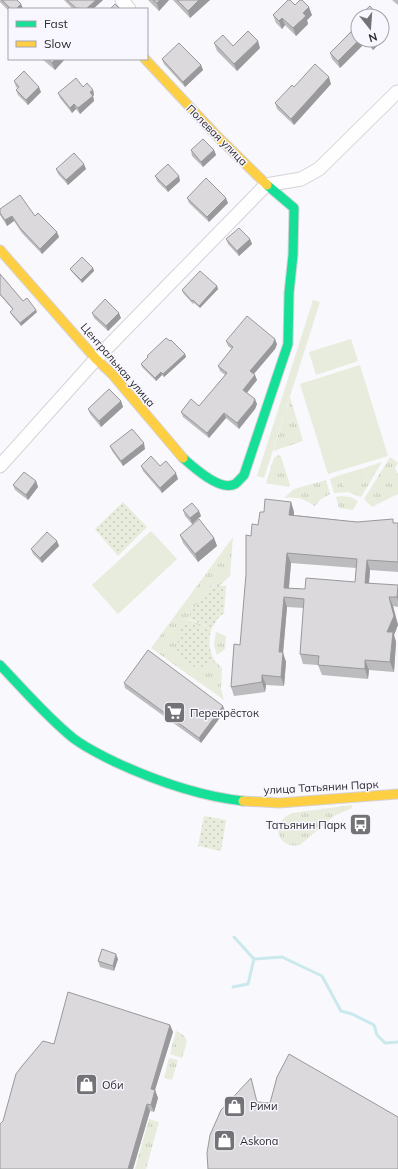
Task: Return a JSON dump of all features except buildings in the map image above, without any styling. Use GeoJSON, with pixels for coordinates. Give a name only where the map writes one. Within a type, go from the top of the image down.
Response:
{"type":"FeatureCollection","features":[{"type":"Feature","properties":{"kind":"street"},"geometry":{"type":"LineString","coordinates":[[122,0],[128,8]]}},
{"type":"Feature","properties":{"kind":"street","name":"Полевая улица"},"geometry":{"type":"LineString","coordinates":[[146,60],[195,114],[266,185],[294,208],[293,255],[288,294],[288,344],[244,475],[237,483],[232,486],[227,486]]}},
{"type":"Feature","properties":{"kind":"street"},"geometry":{"type":"LineString","coordinates":[[0,466],[96,360],[266,185],[301,179],[318,169],[397,92]]}},
{"type":"Feature","properties":{"kind":"street","name":"Центральная улица"},"geometry":{"type":"LineString","coordinates":[[0,250],[96,360],[112,374],[183,458],[201,473],[223,486],[227,486]]}},
{"type":"Feature","properties":{"kind":"street","name":"улица Татьянин Парк"},"geometry":{"type":"LineString","coordinates":[[0,665],[49,716],[86,747],[132,770],[174,787],[202,795],[253,803],[279,804],[398,794]]}},
{"type":"Feature","properties":{"kind":"green space"},"geometry":{"type":"Polygon","coordinates":[[[313,300],[320,302],[264,478],[257,476],[313,300]]]}},
{"type":"Feature","properties":{"kind":"green space"},"geometry":{"type":"Polygon","coordinates":[[[351,339],[358,361],[316,375],[309,352],[351,339]]]}},
{"type":"Feature","properties":{"kind":"green space"},"geometry":{"type":"Polygon","coordinates":[[[360,365],[388,456],[328,474],[300,384],[360,365]]]}},
{"type":"Feature","properties":{"kind":"green space"},"geometry":{"type":"Polygon","coordinates":[[[290,397],[303,441],[273,451],[290,397]]]}},
{"type":"Feature","properties":{"kind":"green space"},"geometry":{"type":"Polygon","coordinates":[[[278,455],[281,457],[290,485],[289,487],[266,483],[274,458],[278,455]]]}},
{"type":"Feature","properties":{"kind":"green space"},"geometry":{"type":"Polygon","coordinates":[[[390,457],[398,463],[395,468],[398,474],[398,494],[372,507],[364,499],[390,457]]]}},
{"type":"Feature","properties":{"kind":"green space"},"geometry":{"type":"Polygon","coordinates":[[[382,462],[361,497],[348,492],[334,493],[330,479],[340,475],[344,487],[368,479],[364,468],[382,462]]]}},
{"type":"Feature","properties":{"kind":"green space"},"geometry":{"type":"Polygon","coordinates":[[[364,468],[368,479],[344,487],[340,475],[364,468]]]}},
{"type":"Feature","properties":{"kind":"green space"},"geometry":{"type":"Polygon","coordinates":[[[326,480],[330,494],[320,500],[315,506],[300,499],[292,497],[284,498],[294,489],[326,480]]]}},
{"type":"Feature","properties":{"kind":"green space"},"geometry":{"type":"Polygon","coordinates":[[[336,497],[350,497],[358,501],[353,510],[339,508],[336,497]]]}},
{"type":"Feature","properties":{"kind":"green space"},"geometry":{"type":"Polygon","coordinates":[[[123,502],[147,527],[118,556],[95,529],[123,502]]]}},
{"type":"Feature","properties":{"kind":"green space"},"geometry":{"type":"Polygon","coordinates":[[[151,531],[177,559],[118,614],[92,585],[151,531]]]}},
{"type":"Feature","properties":{"kind":"green space"},"geometry":{"type":"Polygon","coordinates":[[[233,537],[230,576],[219,586],[211,585],[187,619],[212,628],[211,630],[186,621],[202,672],[215,661],[222,668],[221,689],[224,700],[151,648],[233,537]]]}},
{"type":"Feature","properties":{"kind":"green space"},"geometry":{"type":"Polygon","coordinates":[[[211,585],[226,586],[224,613],[218,618],[212,628],[187,618],[211,585]]]}},
{"type":"Feature","properties":{"kind":"green space"},"geometry":{"type":"Polygon","coordinates":[[[186,621],[211,630],[210,646],[211,653],[215,661],[202,672],[177,654],[179,630],[186,621]]]}},
{"type":"Feature","properties":{"kind":"green space"},"geometry":{"type":"Polygon","coordinates":[[[216,632],[226,636],[225,649],[217,655],[214,645],[216,632]]]}},
{"type":"Feature","properties":{"kind":"green space"},"geometry":{"type":"Polygon","coordinates":[[[352,805],[352,808],[334,816],[300,845],[292,845],[281,839],[278,829],[280,823],[285,817],[292,813],[352,805]]]}},
{"type":"Feature","properties":{"kind":"green space"},"geometry":{"type":"Polygon","coordinates":[[[204,816],[226,820],[221,851],[198,846],[204,816]]]}},
{"type":"Feature","properties":{"kind":"green space"},"geometry":{"type":"Polygon","coordinates":[[[176,1031],[186,1039],[186,1045],[182,1058],[170,1054],[176,1031]]]}},
{"type":"Feature","properties":{"kind":"green space"},"geometry":{"type":"Polygon","coordinates":[[[169,1058],[178,1060],[172,1080],[164,1078],[169,1058]]]}},
{"type":"Feature","properties":{"kind":"green space"},"geometry":{"type":"Polygon","coordinates":[[[149,1119],[159,1122],[146,1169],[135,1169],[149,1119]]]}},
{"type":"Feature","properties":{"kind":"waterway"},"geometry":{"type":"LineString","coordinates":[[234,937],[254,959],[282,957],[322,976],[341,1011],[352,1014],[374,1025],[377,1035],[385,1043],[398,1042]]}},
{"type":"Feature","properties":{"kind":"waterway"},"geometry":{"type":"LineString","coordinates":[[233,987],[248,984],[254,959]]}},
{"type":"Feature","properties":{"kind":"traffic: fast"},"geometry":{"type":"LineString","coordinates":[[183,458],[193,467],[222,485],[229,486],[235,484],[244,475],[288,344],[289,293],[293,255],[294,208],[267,185]]}},
{"type":"Feature","properties":{"kind":"traffic: fast"},"geometry":{"type":"LineString","coordinates":[[0,665],[35,703],[73,738],[83,745],[130,769],[178,787],[226,799],[243,801]]}},
{"type":"Feature","properties":{"kind":"traffic: slow"},"geometry":{"type":"LineString","coordinates":[[146,60],[217,136],[267,185]]}},
{"type":"Feature","properties":{"kind":"traffic: slow"},"geometry":{"type":"LineString","coordinates":[[0,250],[96,359],[112,374],[183,458]]}},
{"type":"Feature","properties":{"kind":"traffic: slow"},"geometry":{"type":"LineString","coordinates":[[243,801],[279,803],[398,794]]}},
{"type":"Feature","properties":{"kind":"place","name":"Перекрёсток"},"geometry":{"type":"Point","coordinates":[174,713]}},
{"type":"Feature","properties":{"kind":"place","name":"Татьянин Парк"},"geometry":{"type":"Point","coordinates":[361,825]}},
{"type":"Feature","properties":{"kind":"place","name":"Оби"},"geometry":{"type":"Point","coordinates":[87,1085]}},
{"type":"Feature","properties":{"kind":"place","name":"Рими"},"geometry":{"type":"Point","coordinates":[234,1106]}},
{"type":"Feature","properties":{"kind":"place","name":"Askona"},"geometry":{"type":"Point","coordinates":[224,1141]}}]}
